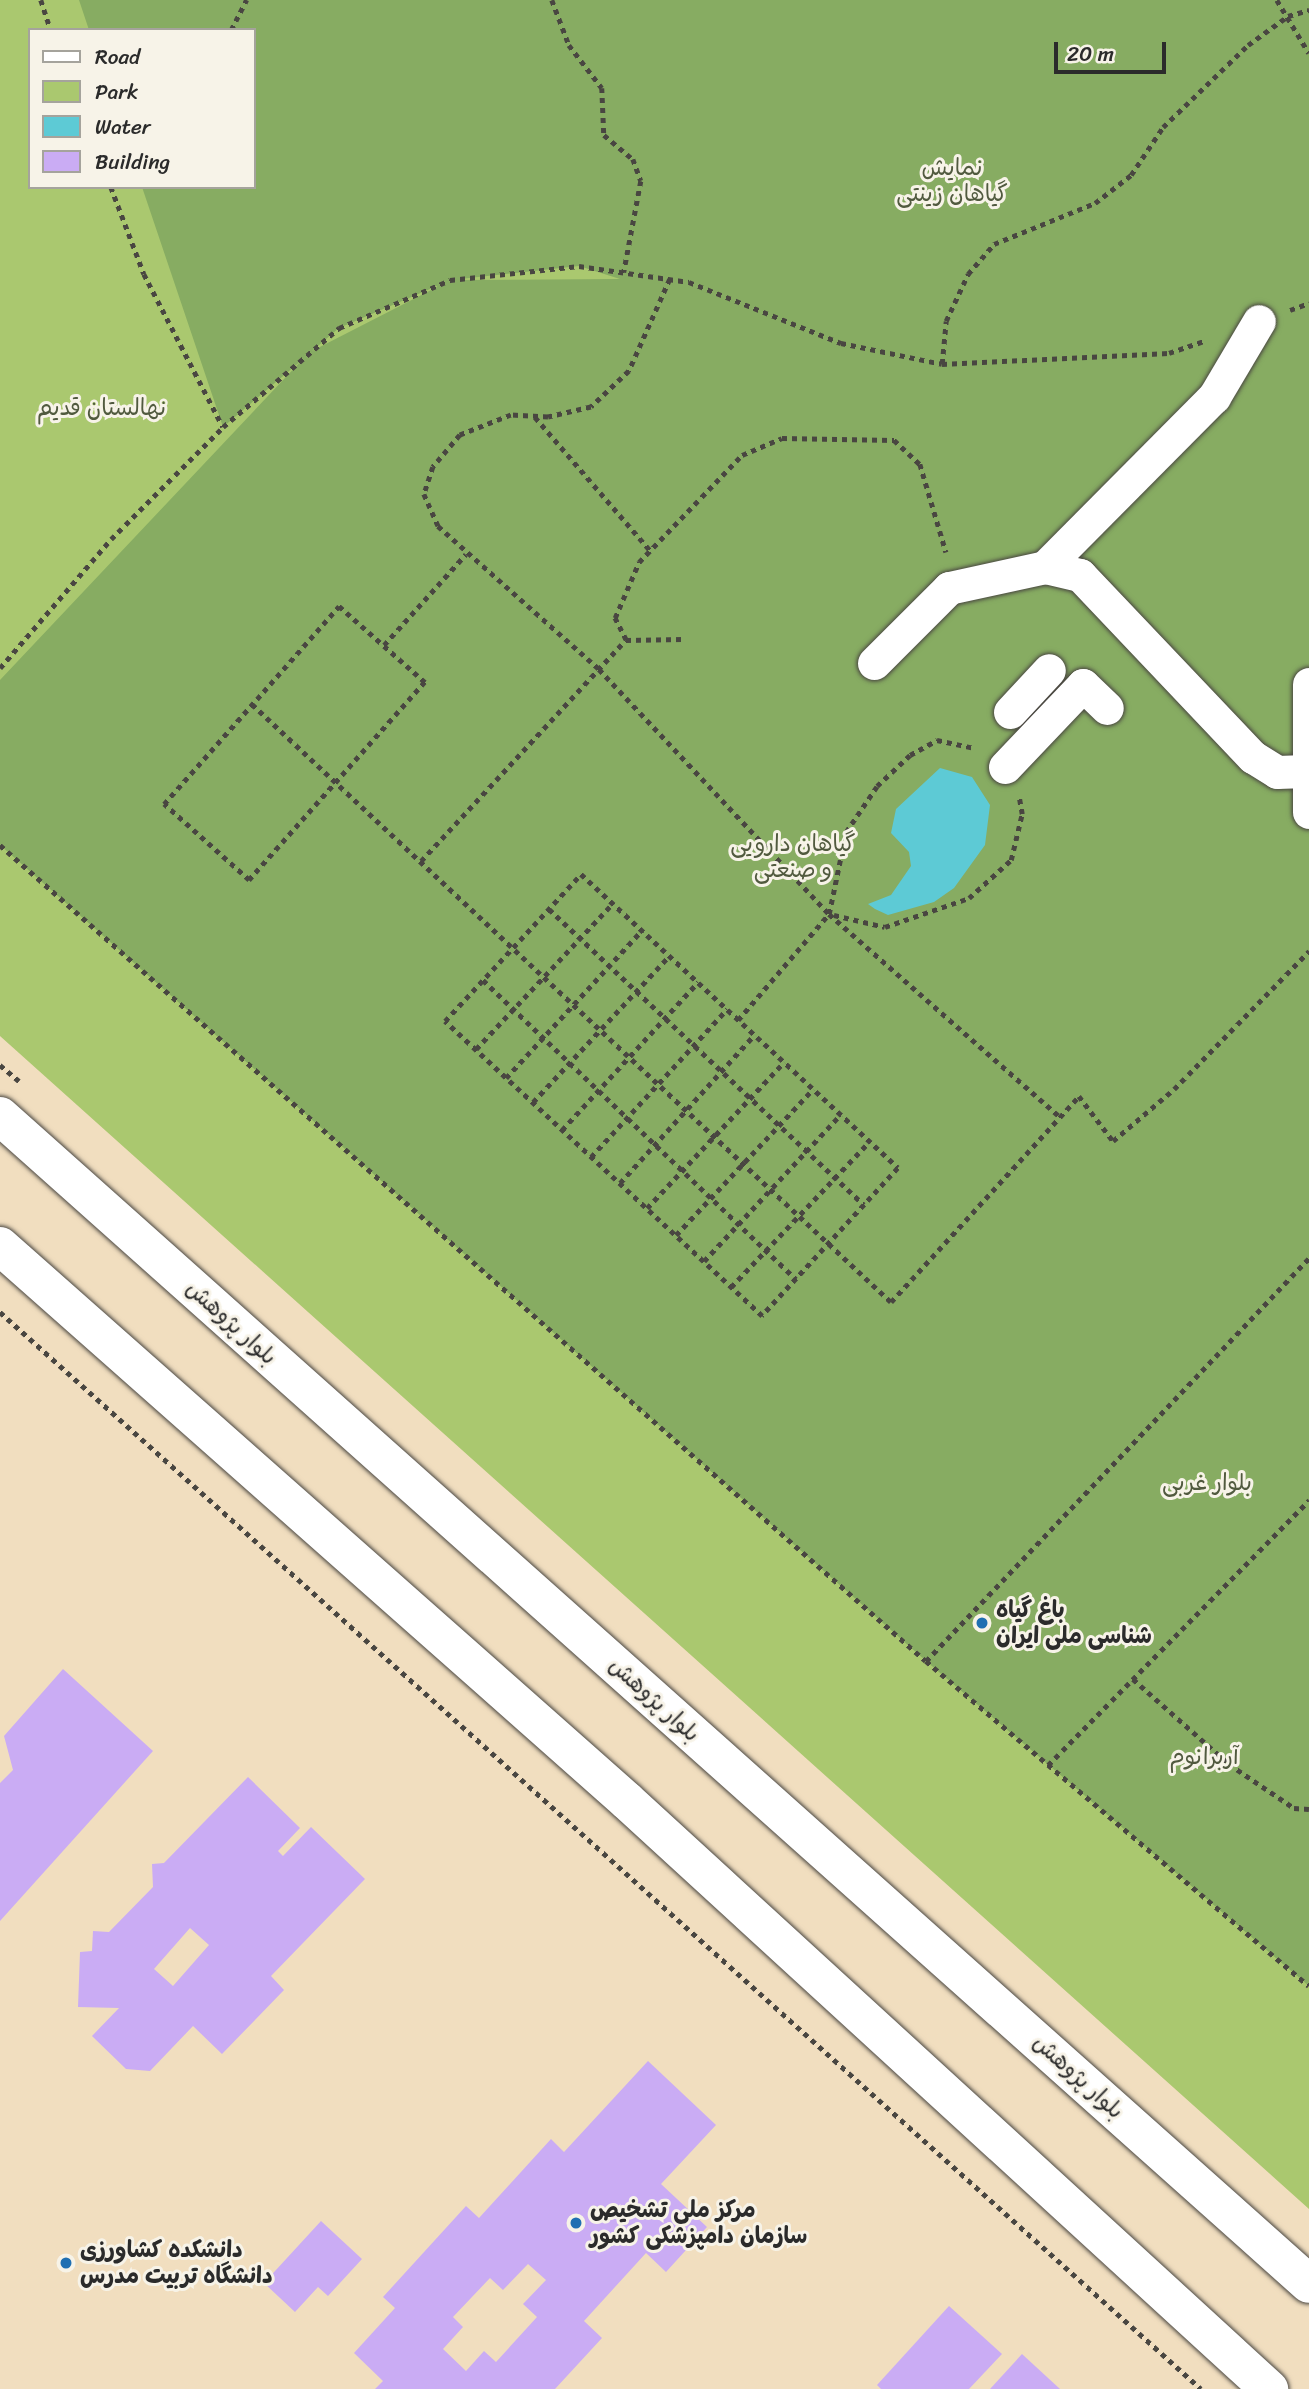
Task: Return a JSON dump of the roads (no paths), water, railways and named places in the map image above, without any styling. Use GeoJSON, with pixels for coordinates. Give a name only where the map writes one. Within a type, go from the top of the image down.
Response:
{"type":"FeatureCollection","features":[{"type":"Feature","properties":{"kind":"street"},"geometry":{"type":"LineString","coordinates":[[1045,567],[1214,397],[1259,321]]}},
{"type":"Feature","properties":{"kind":"street"},"geometry":{"type":"LineString","coordinates":[[874,663],[949,588],[1045,567],[1080,575],[1253,757],[1278,772],[1306,771]]}},
{"type":"Feature","properties":{"kind":"street"},"geometry":{"type":"LineString","coordinates":[[1309,684],[1306,771],[1309,812]]}},
{"type":"Feature","properties":{"kind":"street"},"geometry":{"type":"LineString","coordinates":[[1005,767],[1083,685],[1107,708]]}},
{"type":"Feature","properties":{"kind":"street"},"geometry":{"type":"LineString","coordinates":[[1029,691],[1055,716]]}},
{"type":"Feature","properties":{"kind":"street","name":"بلوار پژوهش"},"geometry":{"type":"LineString","coordinates":[[0,1116],[1309,2284]]}},
{"type":"Feature","properties":{"kind":"street"},"geometry":{"type":"LineString","coordinates":[[0,1246],[627,1801],[1269,2389]]}},
{"type":"Feature","properties":{"kind":"water"},"geometry":{"type":"Polygon","coordinates":[[[940,768],[972,777],[990,805],[985,845],[954,888],[934,902],[888,915],[868,904],[891,895],[911,866],[909,852],[891,833],[896,809],[940,768]]]}},
{"type":"Feature","properties":{"kind":"place","name":"باغ گیاه‌ شناسی ملی ایران"},"geometry":{"type":"Point","coordinates":[982,1623]}},
{"type":"Feature","properties":{"kind":"place","name":"مرکز ملی تشخیص سازمان دامپزشکی کشور"},"geometry":{"type":"Point","coordinates":[576,2223]}},
{"type":"Feature","properties":{"kind":"place","name":"دانشکده کشاورزی دانشگاه تربیت مدرس"},"geometry":{"type":"Point","coordinates":[66,2263]}},
{"type":"Feature","properties":{"kind":"park label","name":"نمایش گیاهان زینتی"},"geometry":{"type":"Point","coordinates":[952,181]}},
{"type":"Feature","properties":{"kind":"park label","name":"نهالستان قدیم"},"geometry":{"type":"Point","coordinates":[102,408]}},
{"type":"Feature","properties":{"kind":"park label","name":"گیاهان دارویی و صنعتی"},"geometry":{"type":"Point","coordinates":[793,857]}},
{"type":"Feature","properties":{"kind":"park label","name":"بلوار غربی"},"geometry":{"type":"Point","coordinates":[1207,1483]}},
{"type":"Feature","properties":{"kind":"park label","name":"آربرانوم"},"geometry":{"type":"Point","coordinates":[1204,1757]}}]}
